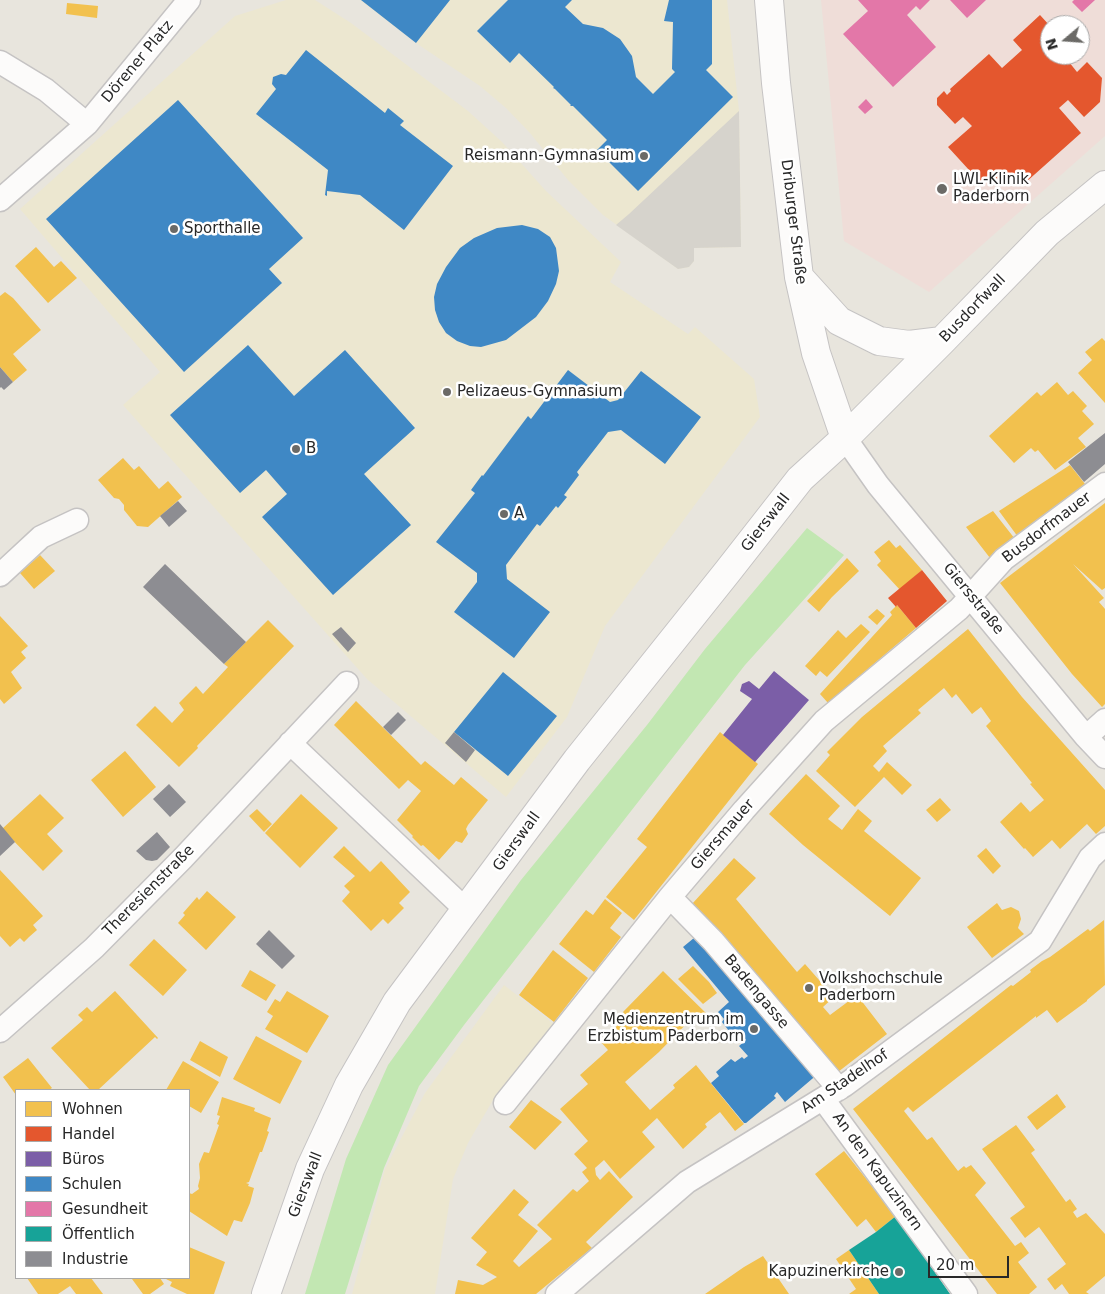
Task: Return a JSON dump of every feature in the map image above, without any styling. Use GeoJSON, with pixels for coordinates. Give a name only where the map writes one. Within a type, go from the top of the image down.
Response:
{"type":"FeatureCollection","features":[{"type":"Feature","properties":{"kind":"main road","name":"Driburger Straße"},"geometry":{"type":"LineString","coordinates":[[769,0],[776,82],[799,277],[816,353],[845,438]]}},
{"type":"Feature","properties":{"kind":"main road","name":"Busdorfwall"},"geometry":{"type":"LineString","coordinates":[[845,438],[1047,233],[1105,185]]}},
{"type":"Feature","properties":{"kind":"main road"},"geometry":{"type":"LineString","coordinates":[[799,277],[839,321],[879,341],[910,344],[942,341]]}},
{"type":"Feature","properties":{"kind":"main road","name":"Gierswall"},"geometry":{"type":"LineString","coordinates":[[266,1294],[310,1169],[349,1085],[397,1002],[577,760],[800,479],[845,438]]}},
{"type":"Feature","properties":{"kind":"street","name":"Dörener Platz"},"geometry":{"type":"LineString","coordinates":[[0,200],[87,124],[189,0]]}},
{"type":"Feature","properties":{"kind":"street"},"geometry":{"type":"LineString","coordinates":[[0,62],[46,90],[87,124]]}},
{"type":"Feature","properties":{"kind":"street","name":"Giersstraße"},"geometry":{"type":"LineString","coordinates":[[845,438],[878,485],[1086,737],[1105,757]]}},
{"type":"Feature","properties":{"kind":"street","name":"Busdorfmauer"},"geometry":{"type":"LineString","coordinates":[[971,596],[1004,559],[1105,484]]}},
{"type":"Feature","properties":{"kind":"street"},"geometry":{"type":"LineString","coordinates":[[0,575],[41,537],[77,520]]}},
{"type":"Feature","properties":{"kind":"street","name":"Giersmauer"},"geometry":{"type":"LineString","coordinates":[[505,1103],[670,897],[744,810],[824,721],[960,609],[971,596]]}},
{"type":"Feature","properties":{"kind":"street","name":"Theresienstraße"},"geometry":{"type":"LineString","coordinates":[[0,1031],[94,948],[183,858],[347,683]]}},
{"type":"Feature","properties":{"kind":"street"},"geometry":{"type":"LineString","coordinates":[[1086,737],[1105,720]]}},
{"type":"Feature","properties":{"kind":"street"},"geometry":{"type":"LineString","coordinates":[[290,743],[466,910]]}},
{"type":"Feature","properties":{"kind":"street","name":"Am Stadelhof"},"geometry":{"type":"LineString","coordinates":[[557,1294],[687,1182],[831,1094],[1040,941],[1090,858],[1105,844]]}},
{"type":"Feature","properties":{"kind":"street","name":"Badengasse"},"geometry":{"type":"LineString","coordinates":[[670,897],[713,941],[831,1094]]}},
{"type":"Feature","properties":{"kind":"street","name":"An den Kapuzinern"},"geometry":{"type":"LineString","coordinates":[[831,1094],[966,1294]]}},
{"type":"Feature","properties":{"kind":"shaded area","name":"Pelizaeus-Gymnasium"},"geometry":{"type":"Polygon","coordinates":[[[286,0],[315,0],[351,23],[468,111],[502,142],[546,191],[621,262],[610,282],[688,334],[695,327],[754,379],[760,417],[605,626],[567,717],[506,797],[367,679],[123,405],[160,372],[20,209],[235,16],[286,0]]]}},
{"type":"Feature","properties":{"kind":"shaded area","name":"Reismann-Gymnasium"},"geometry":{"type":"Polygon","coordinates":[[[360,0],[727,0],[739,111],[741,247],[694,248],[694,261],[689,267],[678,269],[603,215],[568,180],[530,133],[506,108],[480,86],[416,43],[360,0]]]}},
{"type":"Feature","properties":{"kind":"shaded area","name":"LWL-Klinik Paderborn"},"geometry":{"type":"Polygon","coordinates":[[[821,0],[1105,0],[1105,136],[929,292],[844,241],[821,0]]]}},
{"type":"Feature","properties":{"kind":"shaded area"},"geometry":{"type":"Polygon","coordinates":[[[739,111],[741,247],[694,248],[694,261],[689,267],[678,269],[616,225],[739,111]]]}},
{"type":"Feature","properties":{"kind":"shaded area"},"geometry":{"type":"Polygon","coordinates":[[[504,985],[555,1025],[493,1100],[468,1143],[453,1179],[435,1294],[352,1294],[385,1169],[425,1093],[504,985]]]}},
{"type":"Feature","properties":{"kind":"green space"},"geometry":{"type":"Polygon","coordinates":[[[807,528],[844,555],[745,665],[464,1025],[419,1086],[384,1168],[345,1294],[305,1294],[346,1159],[388,1065],[521,880],[647,725],[705,649],[807,528]]]}},
{"type":"Feature","properties":{"kind":"building: Wohnen"},"geometry":{"type":"Polygon","coordinates":[[[67,3],[98,6],[97,18],[66,14],[67,3]]]}},
{"type":"Feature","properties":{"kind":"building: Wohnen"},"geometry":{"type":"Polygon","coordinates":[[[36,247],[54,267],[61,261],[77,278],[48,303],[15,266],[36,247]]]}},
{"type":"Feature","properties":{"kind":"building: Wohnen"},"geometry":{"type":"Polygon","coordinates":[[[5,292],[13,298],[41,330],[13,354],[27,370],[13,382],[0,367],[0,296],[5,292]]]}},
{"type":"Feature","properties":{"kind":"building: Wohnen"},"geometry":{"type":"Polygon","coordinates":[[[1102,338],[1105,341],[1105,403],[1078,373],[1092,360],[1085,352],[1102,338]]]}},
{"type":"Feature","properties":{"kind":"building: Wohnen"},"geometry":{"type":"Polygon","coordinates":[[[1057,382],[1068,395],[1073,391],[1087,406],[1082,411],[1094,424],[1078,438],[1086,447],[1055,470],[1038,450],[1035,452],[1031,448],[1014,463],[989,436],[1037,392],[1041,396],[1057,382]]]}},
{"type":"Feature","properties":{"kind":"building: Wohnen"},"geometry":{"type":"Polygon","coordinates":[[[123,458],[134,470],[139,466],[159,489],[168,481],[182,497],[148,527],[137,526],[124,510],[124,505],[119,499],[114,498],[98,480],[123,458]]]}},
{"type":"Feature","properties":{"kind":"building: Wohnen"},"geometry":{"type":"Polygon","coordinates":[[[1070,465],[1085,484],[1018,537],[999,511],[1070,465]]]}},
{"type":"Feature","properties":{"kind":"building: Wohnen"},"geometry":{"type":"Polygon","coordinates":[[[1105,503],[1105,588],[1102,590],[1073,564],[1104,598],[1099,602],[1105,609],[1105,704],[1102,707],[1072,674],[1000,583],[1105,503]]]}},
{"type":"Feature","properties":{"kind":"building: Wohnen"},"geometry":{"type":"Polygon","coordinates":[[[993,511],[1015,539],[990,558],[966,527],[993,511]]]}},
{"type":"Feature","properties":{"kind":"building: Wohnen"},"geometry":{"type":"Polygon","coordinates":[[[889,540],[896,548],[900,545],[922,570],[900,590],[877,565],[881,561],[874,552],[889,540]]]}},
{"type":"Feature","properties":{"kind":"building: Wohnen"},"geometry":{"type":"Polygon","coordinates":[[[40,555],[55,571],[34,589],[20,573],[40,555]]]}},
{"type":"Feature","properties":{"kind":"building: Wohnen"},"geometry":{"type":"Polygon","coordinates":[[[847,558],[859,571],[819,612],[807,601],[847,558]]]}},
{"type":"Feature","properties":{"kind":"building: Wohnen"},"geometry":{"type":"Polygon","coordinates":[[[897,605],[916,628],[828,703],[820,694],[892,615],[890,612],[897,605]]]}},
{"type":"Feature","properties":{"kind":"building: Wohnen"},"geometry":{"type":"Polygon","coordinates":[[[877,609],[885,616],[877,625],[868,617],[877,609]]]}},
{"type":"Feature","properties":{"kind":"building: Wohnen"},"geometry":{"type":"Polygon","coordinates":[[[0,616],[28,646],[21,652],[26,658],[11,672],[22,688],[4,704],[0,699],[0,616]]]}},
{"type":"Feature","properties":{"kind":"building: Wohnen"},"geometry":{"type":"Polygon","coordinates":[[[268,620],[294,646],[179,767],[136,725],[155,706],[172,723],[184,710],[179,703],[196,686],[203,694],[228,667],[224,664],[268,620]]]}},
{"type":"Feature","properties":{"kind":"building: Wohnen"},"geometry":{"type":"Polygon","coordinates":[[[861,624],[870,632],[827,677],[820,671],[816,676],[805,666],[838,630],[846,638],[861,624]]]}},
{"type":"Feature","properties":{"kind":"building: Wohnen"},"geometry":{"type":"Polygon","coordinates":[[[968,629],[1022,697],[1105,790],[1105,826],[1096,834],[1087,824],[1060,849],[1052,840],[1033,857],[1024,849],[1000,822],[1021,802],[1030,812],[1044,800],[986,726],[991,721],[981,707],[972,714],[956,694],[952,698],[944,688],[918,710],[921,713],[883,746],[887,751],[873,766],[879,772],[887,762],[912,785],[902,795],[884,777],[855,807],[816,771],[830,755],[827,752],[862,717],[968,629]]]}},
{"type":"Feature","properties":{"kind":"building: Wohnen"},"geometry":{"type":"Polygon","coordinates":[[[356,701],[421,765],[425,761],[454,785],[461,777],[488,800],[468,825],[466,829],[468,834],[462,843],[456,841],[439,860],[423,845],[421,846],[397,820],[421,791],[408,780],[399,789],[334,725],[356,701]]]}},
{"type":"Feature","properties":{"kind":"building: Wohnen"},"geometry":{"type":"Polygon","coordinates":[[[720,732],[758,764],[634,920],[606,897],[647,847],[637,839],[720,732]]]}},
{"type":"Feature","properties":{"kind":"building: Wohnen"},"geometry":{"type":"Polygon","coordinates":[[[125,751],[156,787],[123,817],[91,780],[125,751]]]}},
{"type":"Feature","properties":{"kind":"building: Wohnen"},"geometry":{"type":"Polygon","coordinates":[[[806,774],[840,806],[828,819],[842,830],[858,809],[872,821],[864,831],[921,878],[890,916],[803,845],[769,814],[806,774]]]}},
{"type":"Feature","properties":{"kind":"building: Wohnen"},"geometry":{"type":"Polygon","coordinates":[[[40,794],[64,818],[47,834],[63,851],[43,871],[2,829],[40,794]]]}},
{"type":"Feature","properties":{"kind":"building: Wohnen"},"geometry":{"type":"Polygon","coordinates":[[[301,794],[338,828],[300,868],[265,833],[301,794]]]}},
{"type":"Feature","properties":{"kind":"building: Wohnen"},"geometry":{"type":"Polygon","coordinates":[[[940,798],[951,810],[937,822],[926,810],[940,798]]]}},
{"type":"Feature","properties":{"kind":"building: Wohnen"},"geometry":{"type":"Polygon","coordinates":[[[257,809],[272,824],[264,832],[249,816],[257,809]]]}},
{"type":"Feature","properties":{"kind":"building: Wohnen"},"geometry":{"type":"Polygon","coordinates":[[[344,846],[370,872],[381,861],[410,892],[399,903],[404,908],[388,924],[383,919],[371,931],[342,901],[350,892],[344,886],[355,876],[333,857],[344,846]]]}},
{"type":"Feature","properties":{"kind":"building: Wohnen"},"geometry":{"type":"Polygon","coordinates":[[[986,848],[1001,866],[993,874],[977,856],[986,848]]]}},
{"type":"Feature","properties":{"kind":"building: Wohnen"},"geometry":{"type":"Polygon","coordinates":[[[734,858],[756,878],[736,899],[797,972],[805,964],[834,997],[823,1007],[830,1015],[857,995],[887,1034],[838,1072],[692,904],[734,858]]]}},
{"type":"Feature","properties":{"kind":"building: Wohnen"},"geometry":{"type":"Polygon","coordinates":[[[0,870],[43,916],[33,925],[37,930],[24,942],[20,938],[10,947],[0,936],[0,870]]]}},
{"type":"Feature","properties":{"kind":"building: Wohnen"},"geometry":{"type":"Polygon","coordinates":[[[207,891],[236,917],[206,950],[178,923],[185,915],[183,913],[197,897],[199,900],[207,891]]]}},
{"type":"Feature","properties":{"kind":"building: Wohnen"},"geometry":{"type":"Polygon","coordinates":[[[605,899],[622,913],[610,928],[621,937],[594,972],[559,944],[586,910],[593,915],[605,899]]]}},
{"type":"Feature","properties":{"kind":"building: Wohnen"},"geometry":{"type":"Polygon","coordinates":[[[997,903],[1002,910],[1011,907],[1019,911],[1021,919],[1018,928],[1024,934],[992,958],[967,927],[997,903]]]}},
{"type":"Feature","properties":{"kind":"building: Wohnen"},"geometry":{"type":"Polygon","coordinates":[[[1104,920],[1105,985],[1057,1023],[1047,1010],[1036,1018],[1036,1016],[913,1112],[908,1107],[904,1111],[927,1140],[932,1137],[958,1171],[964,1166],[966,1168],[971,1165],[986,1183],[975,1195],[1015,1246],[1021,1242],[1029,1253],[1018,1262],[1037,1287],[1029,1294],[997,1294],[853,1109],[1011,985],[1013,986],[1031,972],[1030,970],[1088,929],[1090,931],[1104,920]]]}},
{"type":"Feature","properties":{"kind":"building: Wohnen"},"geometry":{"type":"Polygon","coordinates":[[[154,939],[187,970],[163,996],[129,965],[154,939]]]}},
{"type":"Feature","properties":{"kind":"building: Wohnen"},"geometry":{"type":"Polygon","coordinates":[[[553,950],[588,978],[554,1022],[519,995],[553,950]]]}},
{"type":"Feature","properties":{"kind":"building: Wohnen"},"geometry":{"type":"Polygon","coordinates":[[[693,966],[717,993],[703,1004],[678,979],[693,966]]]}},
{"type":"Feature","properties":{"kind":"building: Wohnen"},"geometry":{"type":"Polygon","coordinates":[[[250,970],[276,985],[266,1001],[241,986],[250,970]]]}},
{"type":"Feature","properties":{"kind":"building: Wohnen"},"geometry":{"type":"Polygon","coordinates":[[[663,971],[710,1017],[702,1025],[693,1017],[659,1052],[625,1082],[650,1110],[675,1088],[673,1085],[696,1065],[744,1124],[735,1131],[720,1112],[705,1124],[707,1127],[683,1149],[657,1118],[642,1132],[655,1147],[620,1179],[604,1160],[595,1168],[596,1175],[600,1180],[609,1171],[633,1197],[586,1242],[592,1248],[536,1294],[455,1294],[458,1280],[483,1285],[497,1277],[476,1265],[487,1252],[471,1238],[514,1189],[529,1202],[518,1215],[538,1231],[513,1261],[519,1267],[552,1239],[537,1225],[573,1189],[577,1192],[589,1181],[582,1172],[587,1168],[574,1154],[588,1141],[560,1109],[588,1084],[580,1075],[608,1050],[600,1041],[627,1017],[623,1012],[663,971]]]}},
{"type":"Feature","properties":{"kind":"building: Wohnen"},"geometry":{"type":"Polygon","coordinates":[[[115,991],[158,1038],[155,1037],[99,1089],[89,1089],[51,1048],[83,1020],[78,1015],[87,1007],[92,1012],[115,991]]]}},
{"type":"Feature","properties":{"kind":"building: Wohnen"},"geometry":{"type":"Polygon","coordinates":[[[287,991],[329,1016],[307,1053],[265,1029],[273,1016],[267,1012],[275,999],[280,1002],[287,991]]]}},
{"type":"Feature","properties":{"kind":"building: Wohnen"},"geometry":{"type":"Polygon","coordinates":[[[256,1036],[302,1061],[280,1104],[233,1079],[256,1036]]]}},
{"type":"Feature","properties":{"kind":"building: Wohnen"},"geometry":{"type":"Polygon","coordinates":[[[200,1041],[228,1057],[220,1077],[190,1060],[200,1041]]]}},
{"type":"Feature","properties":{"kind":"building: Wohnen"},"geometry":{"type":"Polygon","coordinates":[[[28,1058],[52,1088],[15,1089],[15,1094],[3,1077],[28,1058]]]}},
{"type":"Feature","properties":{"kind":"building: Wohnen"},"geometry":{"type":"Polygon","coordinates":[[[183,1061],[219,1082],[201,1113],[190,1107],[190,1089],[167,1089],[183,1061]]]}},
{"type":"Feature","properties":{"kind":"building: Wohnen"},"geometry":{"type":"Polygon","coordinates":[[[1057,1094],[1066,1107],[1037,1130],[1027,1117],[1057,1094]]]}},
{"type":"Feature","properties":{"kind":"building: Wohnen"},"geometry":{"type":"Polygon","coordinates":[[[222,1097],[255,1108],[254,1111],[271,1118],[267,1131],[269,1132],[262,1152],[260,1152],[249,1182],[246,1183],[254,1188],[250,1203],[242,1222],[234,1220],[227,1236],[190,1212],[190,1193],[199,1189],[199,1164],[204,1152],[209,1153],[219,1125],[217,1124],[220,1116],[217,1115],[222,1097]]]}},
{"type":"Feature","properties":{"kind":"building: Wohnen"},"geometry":{"type":"Polygon","coordinates":[[[531,1100],[562,1122],[535,1150],[509,1127],[531,1100]]]}},
{"type":"Feature","properties":{"kind":"building: Wohnen"},"geometry":{"type":"Polygon","coordinates":[[[1016,1125],[1035,1150],[1031,1153],[1066,1202],[1070,1199],[1077,1209],[1073,1212],[1077,1218],[1086,1213],[1105,1234],[1105,1276],[1086,1292],[1089,1294],[1069,1294],[1062,1284],[1055,1290],[1047,1279],[1066,1264],[1039,1227],[1025,1238],[1010,1218],[1025,1207],[982,1149],[1016,1125]]]}},
{"type":"Feature","properties":{"kind":"building: Wohnen"},"geometry":{"type":"Polygon","coordinates":[[[844,1151],[896,1216],[876,1232],[866,1219],[857,1227],[815,1174],[844,1151]]]}},
{"type":"Feature","properties":{"kind":"building: Wohnen"},"geometry":{"type":"Polygon","coordinates":[[[190,1247],[225,1262],[214,1294],[187,1294],[170,1286],[172,1282],[166,1279],[190,1279],[190,1247]]]}},
{"type":"Feature","properties":{"kind":"building: Wohnen"},"geometry":{"type":"Polygon","coordinates":[[[849,1250],[879,1294],[849,1294],[856,1289],[836,1259],[849,1250]]]}},
{"type":"Feature","properties":{"kind":"building: Wohnen"},"geometry":{"type":"Polygon","coordinates":[[[763,1256],[789,1294],[705,1294],[744,1267],[763,1256]]]}},
{"type":"Feature","properties":{"kind":"building: Wohnen"},"geometry":{"type":"Polygon","coordinates":[[[28,1279],[92,1279],[103,1294],[76,1294],[70,1286],[58,1294],[38,1294],[28,1279]]]}},
{"type":"Feature","properties":{"kind":"building: Wohnen"},"geometry":{"type":"Polygon","coordinates":[[[132,1279],[161,1279],[164,1284],[150,1294],[143,1294],[132,1279]]]}},
{"type":"Feature","properties":{"kind":"building: Handel"},"geometry":{"type":"Polygon","coordinates":[[[1040,15],[1040,65],[1071,65],[1077,72],[1084,65],[1090,65],[1102,78],[1100,102],[1084,117],[1068,100],[1059,108],[1081,133],[1025,183],[980,182],[948,147],[972,126],[963,117],[955,124],[937,105],[937,98],[944,91],[947,95],[951,91],[950,89],[989,54],[1002,68],[1022,50],[1013,40],[1040,15]]]}},
{"type":"Feature","properties":{"kind":"building: Handel"},"geometry":{"type":"Polygon","coordinates":[[[922,570],[947,601],[916,628],[897,605],[896,607],[888,598],[922,570]]]}},
{"type":"Feature","properties":{"kind":"building: Büros"},"geometry":{"type":"Polygon","coordinates":[[[774,671],[809,700],[755,762],[723,735],[752,699],[740,691],[742,684],[749,681],[759,689],[774,671]]]}},
{"type":"Feature","properties":{"kind":"building: Schulen"},"geometry":{"type":"Polygon","coordinates":[[[361,0],[450,0],[416,43],[361,0]]]}},
{"type":"Feature","properties":{"kind":"building: Schulen"},"geometry":{"type":"Polygon","coordinates":[[[508,0],[572,0],[565,7],[583,24],[603,28],[620,39],[632,56],[636,77],[653,94],[675,72],[672,69],[673,22],[664,21],[669,0],[712,0],[712,64],[706,70],[733,97],[638,191],[597,150],[607,140],[573,106],[570,106],[554,87],[519,53],[510,63],[477,31],[508,0]]]}},
{"type":"Feature","properties":{"kind":"building: Schulen"},"geometry":{"type":"Polygon","coordinates":[[[306,50],[385,113],[388,108],[404,121],[400,125],[453,166],[404,230],[360,195],[327,191],[327,196],[325,195],[328,170],[256,114],[276,89],[272,84],[273,77],[281,74],[286,75],[306,50]]]}},
{"type":"Feature","properties":{"kind":"building: Schulen","name":"Sporthalle"},"geometry":{"type":"Polygon","coordinates":[[[178,100],[303,238],[269,269],[282,283],[184,372],[46,219],[178,100]]]}},
{"type":"Feature","properties":{"kind":"building: Schulen"},"geometry":{"type":"Polygon","coordinates":[[[522,225],[538,229],[550,237],[556,248],[559,271],[556,284],[548,301],[536,317],[506,340],[481,347],[470,346],[457,341],[446,333],[439,322],[435,310],[434,297],[437,284],[446,267],[460,248],[474,238],[497,228],[522,225]]]}},
{"type":"Feature","properties":{"kind":"building: Schulen","name":"B"},"geometry":{"type":"Polygon","coordinates":[[[248,345],[294,396],[345,350],[415,428],[364,474],[411,525],[333,595],[262,517],[287,494],[266,470],[240,493],[170,415],[248,345]]]}},
{"type":"Feature","properties":{"kind":"building: Schulen","name":"A"},"geometry":{"type":"Polygon","coordinates":[[[568,370],[610,402],[618,400],[641,371],[701,417],[665,464],[621,430],[608,432],[577,472],[579,475],[564,495],[567,497],[558,508],[556,506],[540,526],[537,524],[506,565],[507,579],[550,612],[514,658],[454,612],[477,582],[477,573],[436,542],[475,493],[471,490],[482,475],[528,416],[531,419],[568,370]]]}},
{"type":"Feature","properties":{"kind":"building: Schulen"},"geometry":{"type":"Polygon","coordinates":[[[503,672],[557,716],[508,776],[454,732],[503,672]]]}},
{"type":"Feature","properties":{"kind":"building: Schulen","name":"Medienzentrum im Erzbistum Paderborn"},"geometry":{"type":"Polygon","coordinates":[[[700,933],[819,1073],[785,1102],[777,1092],[774,1096],[776,1098],[746,1123],[744,1123],[711,1083],[719,1076],[716,1072],[731,1059],[735,1062],[742,1057],[744,1059],[748,1056],[739,1046],[746,1040],[742,1035],[736,1040],[722,1022],[724,1019],[718,1012],[729,1002],[683,947],[700,933]]]}},
{"type":"Feature","properties":{"kind":"building: Gesundheit"},"geometry":{"type":"Polygon","coordinates":[[[858,0],[930,0],[920,10],[916,6],[907,15],[936,47],[893,87],[843,34],[868,11],[858,0]]]}},
{"type":"Feature","properties":{"kind":"building: Gesundheit"},"geometry":{"type":"Polygon","coordinates":[[[950,0],[986,0],[967,18],[950,0]]]}},
{"type":"Feature","properties":{"kind":"building: Gesundheit"},"geometry":{"type":"Polygon","coordinates":[[[1074,0],[1095,0],[1082,12],[1072,2],[1074,0]]]}},
{"type":"Feature","properties":{"kind":"building: Gesundheit"},"geometry":{"type":"Polygon","coordinates":[[[866,99],[873,107],[865,114],[858,107],[866,99]]]}},
{"type":"Feature","properties":{"kind":"building: Öffentlich","name":"Kapuzinerkirche"},"geometry":{"type":"Polygon","coordinates":[[[896,1216],[950,1294],[879,1294],[849,1250],[896,1216]]]}},
{"type":"Feature","properties":{"kind":"building: Industrie"},"geometry":{"type":"Polygon","coordinates":[[[0,367],[13,382],[4,390],[0,388],[0,367]]]}},
{"type":"Feature","properties":{"kind":"building: Industrie"},"geometry":{"type":"Polygon","coordinates":[[[1105,433],[1105,464],[1084,482],[1068,462],[1105,433]]]}},
{"type":"Feature","properties":{"kind":"building: Industrie"},"geometry":{"type":"Polygon","coordinates":[[[178,501],[187,511],[169,527],[160,516],[178,501]]]}},
{"type":"Feature","properties":{"kind":"building: Industrie"},"geometry":{"type":"Polygon","coordinates":[[[165,564],[246,642],[224,664],[143,587],[165,564]]]}},
{"type":"Feature","properties":{"kind":"building: Industrie"},"geometry":{"type":"Polygon","coordinates":[[[341,627],[356,643],[348,652],[332,634],[341,627]]]}},
{"type":"Feature","properties":{"kind":"building: Industrie"},"geometry":{"type":"Polygon","coordinates":[[[398,712],[406,720],[391,735],[383,727],[398,712]]]}},
{"type":"Feature","properties":{"kind":"building: Industrie"},"geometry":{"type":"Polygon","coordinates":[[[454,732],[475,750],[466,762],[445,743],[454,732]]]}},
{"type":"Feature","properties":{"kind":"building: Industrie"},"geometry":{"type":"Polygon","coordinates":[[[169,784],[186,802],[170,817],[153,799],[169,784]]]}},
{"type":"Feature","properties":{"kind":"building: Industrie"},"geometry":{"type":"Polygon","coordinates":[[[0,824],[15,842],[0,856],[0,824]]]}},
{"type":"Feature","properties":{"kind":"building: Industrie"},"geometry":{"type":"Polygon","coordinates":[[[157,832],[170,847],[157,860],[146,860],[136,851],[157,832]]]}},
{"type":"Feature","properties":{"kind":"building: Industrie"},"geometry":{"type":"Polygon","coordinates":[[[269,930],[295,956],[282,969],[256,944],[269,930]]]}},
{"type":"Feature","properties":{"kind":"place","name":"Reismann-Gymnasium"},"geometry":{"type":"Point","coordinates":[644,156]}},
{"type":"Feature","properties":{"kind":"place","name":"LWL-Klinik Paderborn"},"geometry":{"type":"Point","coordinates":[942,189]}},
{"type":"Feature","properties":{"kind":"place","name":"Sporthalle"},"geometry":{"type":"Point","coordinates":[174,229]}},
{"type":"Feature","properties":{"kind":"place","name":"Pelizaeus-Gymnasium"},"geometry":{"type":"Point","coordinates":[447,392]}},
{"type":"Feature","properties":{"kind":"place","name":"B"},"geometry":{"type":"Point","coordinates":[296,449]}},
{"type":"Feature","properties":{"kind":"place","name":"A"},"geometry":{"type":"Point","coordinates":[504,514]}},
{"type":"Feature","properties":{"kind":"place","name":"Volkshochschule Paderborn"},"geometry":{"type":"Point","coordinates":[809,988]}},
{"type":"Feature","properties":{"kind":"place","name":"Medienzentrum im Erzbistum Paderborn"},"geometry":{"type":"Point","coordinates":[754,1029]}},
{"type":"Feature","properties":{"kind":"place","name":"Kapuzinerkirche"},"geometry":{"type":"Point","coordinates":[899,1272]}}]}
